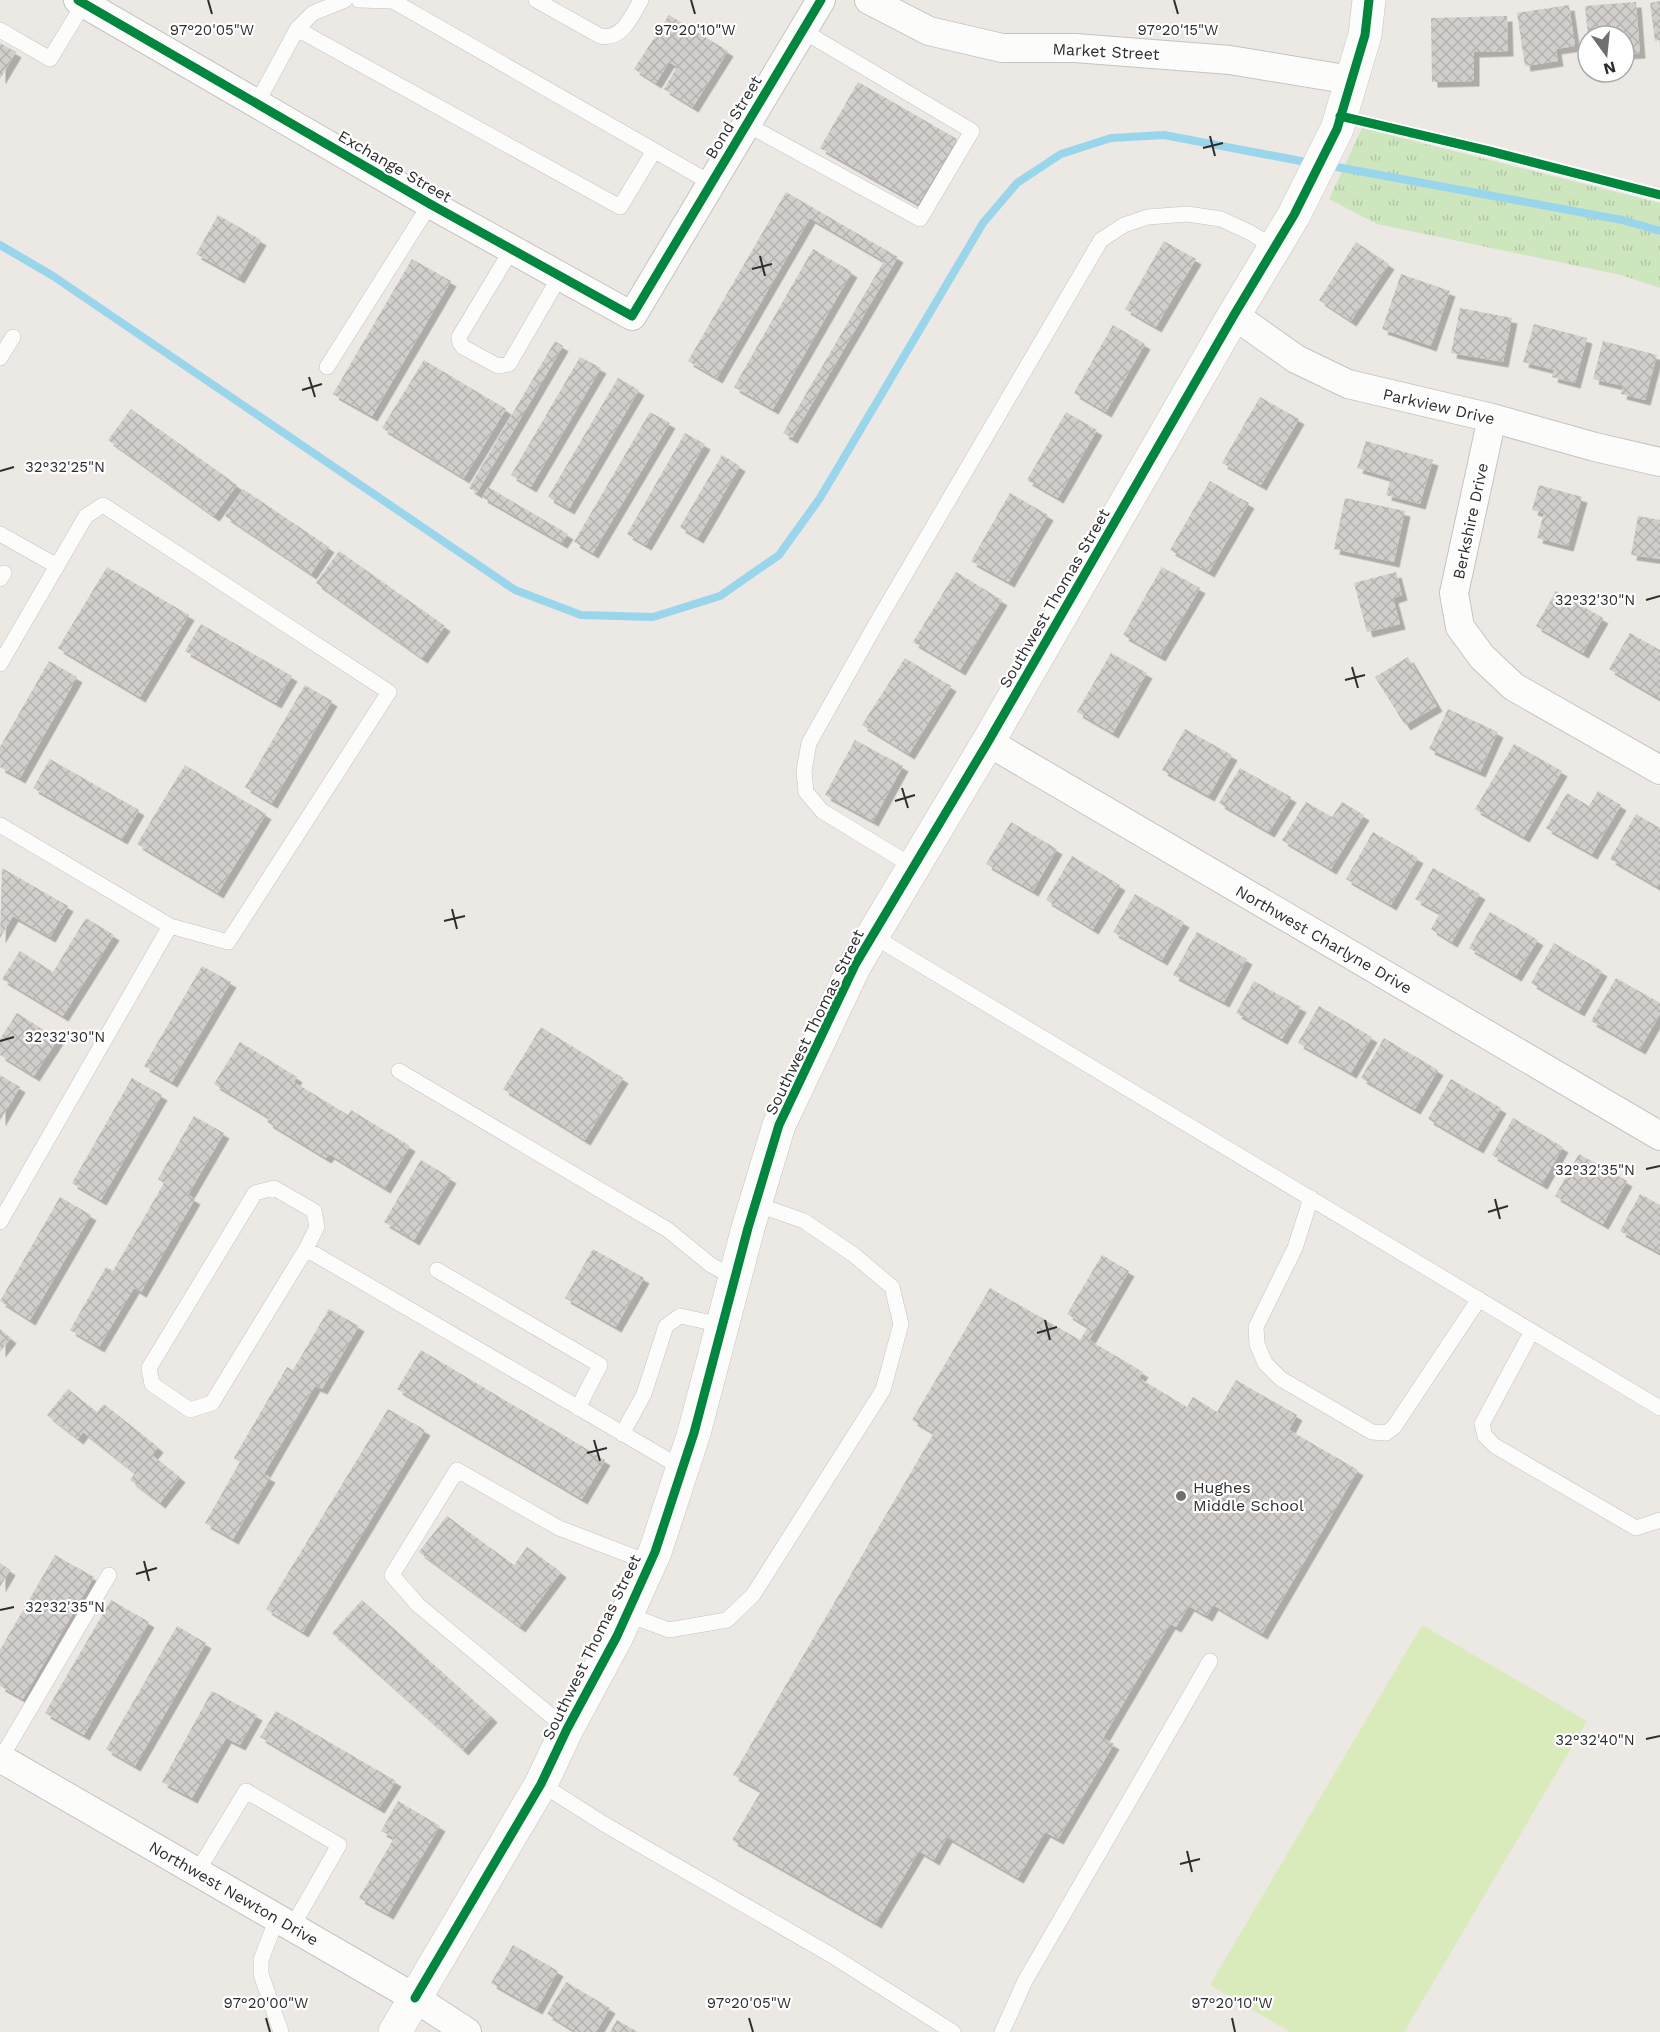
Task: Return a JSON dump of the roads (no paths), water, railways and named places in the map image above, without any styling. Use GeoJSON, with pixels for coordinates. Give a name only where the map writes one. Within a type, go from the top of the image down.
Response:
{"type":"FeatureCollection","features":[{"type":"Feature","properties":{"kind":"street","name":"Bond Street"},"geometry":{"type":"LineString","coordinates":[[670,250],[821,0]]}},
{"type":"Feature","properties":{"kind":"street","name":"Market Street"},"geometry":{"type":"LineString","coordinates":[[869,0],[929,32],[1002,48],[1075,48],[1230,60],[1350,80]]}},
{"type":"Feature","properties":{"kind":"street","name":"Southwest Thomas Street"},"geometry":{"type":"LineString","coordinates":[[395,2032],[541,1784],[650,1563],[682,1468],[779,1125],[855,964],[988,742],[1312,181],[1337,129],[1365,35],[1369,0]]}},
{"type":"Feature","properties":{"kind":"street","name":"Exchange Street"},"geometry":{"type":"LineString","coordinates":[[81,2],[430,204],[632,316],[670,250]]}},
{"type":"Feature","properties":{"kind":"street","name":"Parkview Drive"},"geometry":{"type":"LineString","coordinates":[[1234,315],[1296,359],[1348,384],[1492,418],[1595,447],[1660,462]]}},
{"type":"Feature","properties":{"kind":"street","name":"Berkshire Drive"},"geometry":{"type":"LineString","coordinates":[[1492,418],[1454,593],[1460,627],[1482,657],[1514,687],[1660,770]]}},
{"type":"Feature","properties":{"kind":"street","name":"Northwest Charlyne Drive"},"geometry":{"type":"LineString","coordinates":[[988,742],[1660,1136]]}},
{"type":"Feature","properties":{"kind":"street","name":"Northwest Newton Drive"},"geometry":{"type":"LineString","coordinates":[[1,1758],[415,1998],[467,2032]]}},
{"type":"Feature","properties":{"kind":"lane"},"geometry":{"type":"LineString","coordinates":[[257,103],[297,29],[313,13],[345,0]]}},
{"type":"Feature","properties":{"kind":"lane"},"geometry":{"type":"LineString","coordinates":[[358,0],[393,2],[711,183]]}},
{"type":"Feature","properties":{"kind":"lane"},"geometry":{"type":"LineString","coordinates":[[536,0],[600,36],[607,37],[624,28],[641,0]]}},
{"type":"Feature","properties":{"kind":"lane"},"geometry":{"type":"LineString","coordinates":[[0,30],[50,59],[81,2]]}},
{"type":"Feature","properties":{"kind":"lane"},"geometry":{"type":"LineString","coordinates":[[297,29],[620,207],[654,151]]}},
{"type":"Feature","properties":{"kind":"lane"},"geometry":{"type":"LineString","coordinates":[[746,124],[920,219],[972,131],[803,31]]}},
{"type":"Feature","properties":{"kind":"lane"},"geometry":{"type":"LineString","coordinates":[[327,368],[430,204]]}},
{"type":"Feature","properties":{"kind":"lane"},"geometry":{"type":"LineString","coordinates":[[914,867],[822,811],[806,792],[804,771],[809,743],[1042,338],[1101,240],[1124,225],[1148,217],[1187,214],[1221,219],[1251,233],[1275,248]]}},
{"type":"Feature","properties":{"kind":"lane"},"geometry":{"type":"LineString","coordinates":[[512,249],[459,337],[463,347],[498,366],[508,364],[560,276]]}},
{"type":"Feature","properties":{"kind":"lane"},"geometry":{"type":"LineString","coordinates":[[0,357],[13,337]]}},
{"type":"Feature","properties":{"kind":"lane"},"geometry":{"type":"LineString","coordinates":[[0,664],[86,516],[103,505],[389,692],[228,942],[170,926],[0,825]]}},
{"type":"Feature","properties":{"kind":"lane"},"geometry":{"type":"LineString","coordinates":[[0,534],[57,566]]}},
{"type":"Feature","properties":{"kind":"lane"},"geometry":{"type":"LineString","coordinates":[[0,1222],[170,926]]}},
{"type":"Feature","properties":{"kind":"lane"},"geometry":{"type":"LineString","coordinates":[[873,936],[1660,1408]]}},
{"type":"Feature","properties":{"kind":"lane"},"geometry":{"type":"LineString","coordinates":[[399,1071],[668,1230],[711,1265],[735,1278]]}},
{"type":"Feature","properties":{"kind":"lane"},"geometry":{"type":"LineString","coordinates":[[274,1188],[314,1211],[316,1227],[306,1249],[212,1403],[190,1410],[152,1384],[149,1368],[255,1193],[274,1188]]}},
{"type":"Feature","properties":{"kind":"lane"},"geometry":{"type":"LineString","coordinates":[[1311,1198],[1295,1248],[1256,1328],[1257,1344],[1265,1363],[1281,1379],[1372,1432],[1386,1433],[1394,1427],[1479,1299]]}},
{"type":"Feature","properties":{"kind":"lane"},"geometry":{"type":"LineString","coordinates":[[626,1614],[669,1630],[727,1620],[753,1595],[883,1390],[901,1324],[892,1287],[854,1256],[804,1221],[756,1204]]}},
{"type":"Feature","properties":{"kind":"lane"},"geometry":{"type":"LineString","coordinates":[[306,1249],[682,1468]]}},
{"type":"Feature","properties":{"kind":"lane"},"geometry":{"type":"LineString","coordinates":[[437,1270],[600,1365],[578,1408]]}},
{"type":"Feature","properties":{"kind":"lane"},"geometry":{"type":"LineString","coordinates":[[622,1434],[644,1394],[666,1326],[680,1316],[722,1325]]}},
{"type":"Feature","properties":{"kind":"lane"},"geometry":{"type":"LineString","coordinates":[[1532,1331],[1482,1424],[1485,1436],[1495,1446],[1636,1528],[1660,1520]]}},
{"type":"Feature","properties":{"kind":"lane"},"geometry":{"type":"LineString","coordinates":[[567,1729],[418,1605],[392,1575],[458,1470],[559,1528],[650,1563]]}},
{"type":"Feature","properties":{"kind":"lane"},"geometry":{"type":"LineString","coordinates":[[1,1758],[109,1575]]}},
{"type":"Feature","properties":{"kind":"lane"},"geometry":{"type":"LineString","coordinates":[[1002,2032],[1025,1981],[1210,1661]]}},
{"type":"Feature","properties":{"kind":"lane"},"geometry":{"type":"LineString","coordinates":[[541,1784],[604,1824],[831,1955],[953,2032]]}},
{"type":"Feature","properties":{"kind":"lane"},"geometry":{"type":"LineString","coordinates":[[197,1872],[246,1791],[339,1845],[261,1960],[261,1974],[281,2032]]}},
{"type":"Feature","properties":{"kind":"waterway"},"geometry":{"type":"LineString","coordinates":[[0,245],[53,276],[515,590],[581,615],[653,617],[720,596],[779,555],[820,498],[983,223],[1017,183],[1061,154],[1111,138],[1164,135],[1311,163]]}},
{"type":"Feature","properties":{"kind":"waterway"},"geometry":{"type":"LineString","coordinates":[[1326,165],[1622,220],[1660,231]]}},
{"type":"Feature","properties":{"kind":"place","name":"Hughes Middle School"},"geometry":{"type":"Point","coordinates":[1181,1496]}}]}
